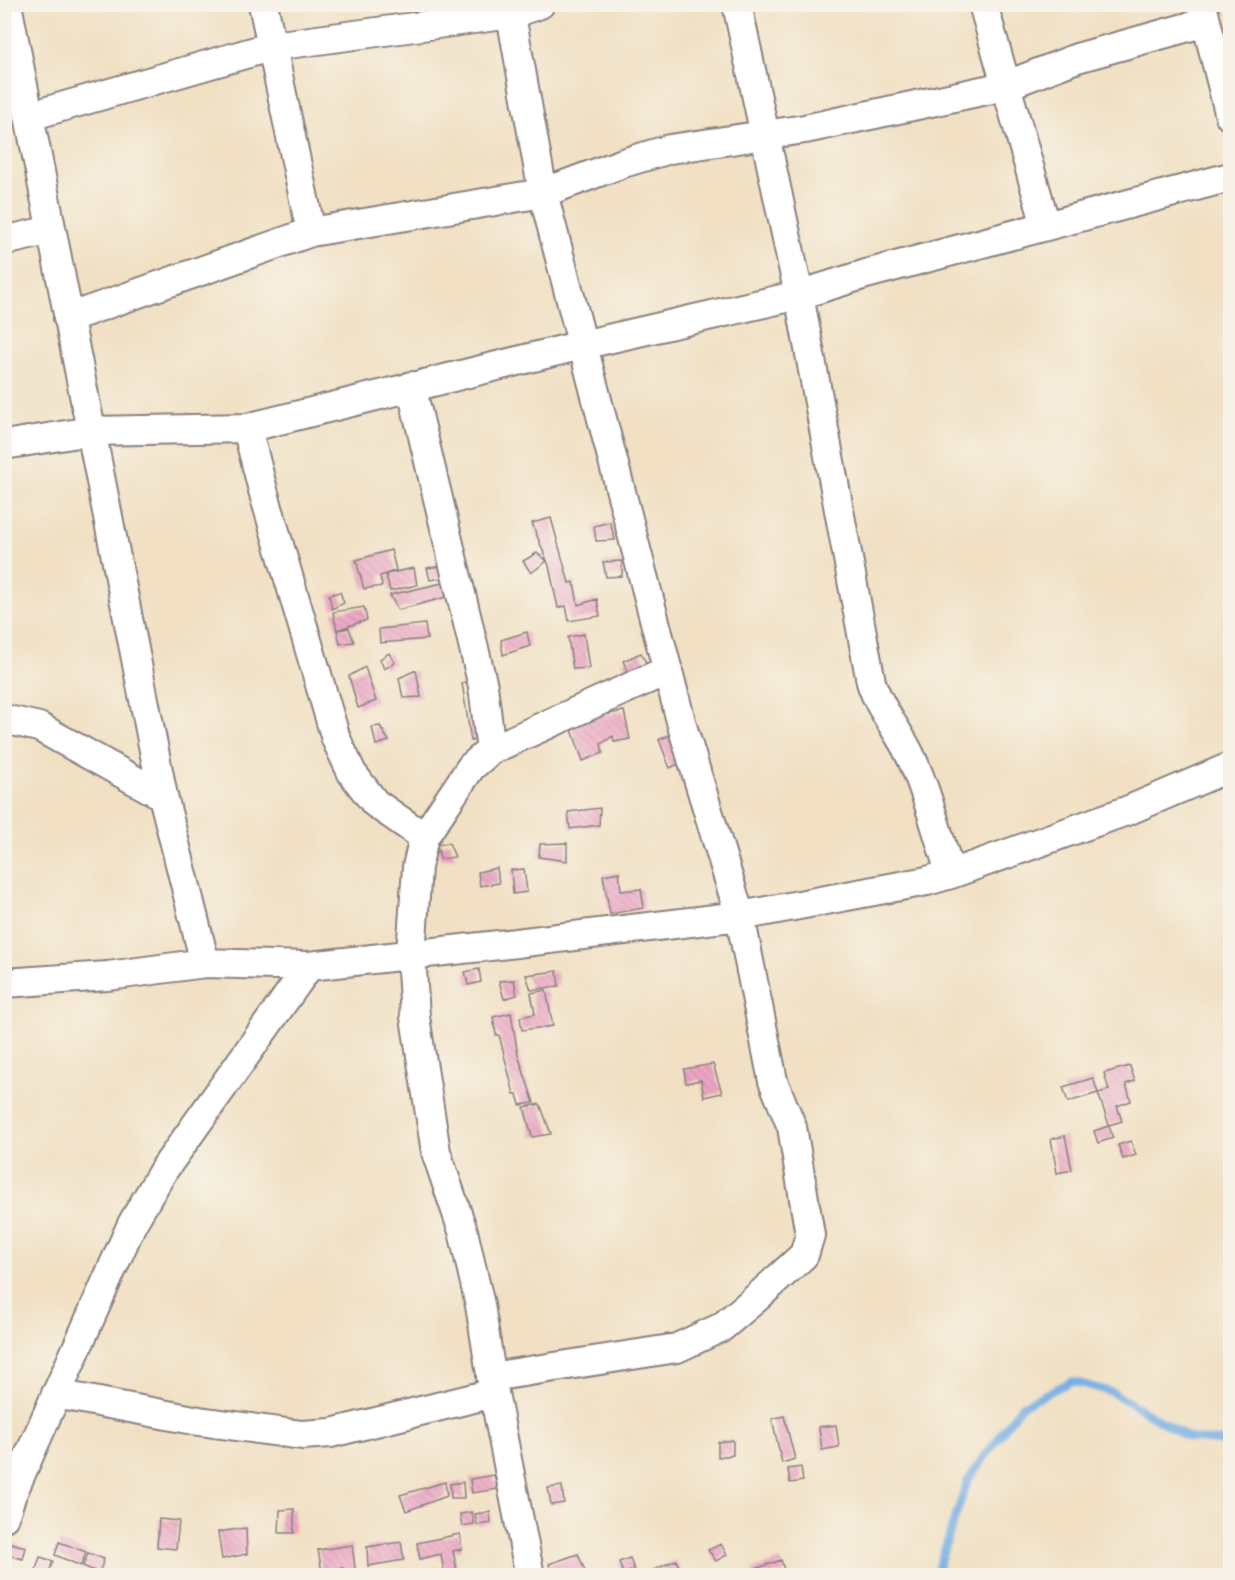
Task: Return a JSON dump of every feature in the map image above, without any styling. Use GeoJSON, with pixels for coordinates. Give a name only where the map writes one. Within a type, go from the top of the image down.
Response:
{"type":"FeatureCollection","features":[{"type":"Feature","properties":{"kind":"street"},"geometry":{"type":"LineString","coordinates":[[7,4],[9,45],[30,116],[163,796],[205,963]]}},
{"type":"Feature","properties":{"kind":"street"},"geometry":{"type":"LineString","coordinates":[[263,4],[311,232]]}},
{"type":"Feature","properties":{"kind":"street"},"geometry":{"type":"LineString","coordinates":[[30,116],[273,46],[540,4]]}},
{"type":"Feature","properties":{"kind":"street"},"geometry":{"type":"LineString","coordinates":[[736,4],[799,296],[871,682],[876,698],[890,718],[911,757],[951,874]]}},
{"type":"Feature","properties":{"kind":"street"},"geometry":{"type":"LineString","coordinates":[[982,4],[1046,226]]}},
{"type":"Feature","properties":{"kind":"street"},"geometry":{"type":"LineString","coordinates":[[56,1394],[199,1421],[302,1435],[331,1433],[492,1385],[677,1348],[722,1327],[804,1255],[810,1235],[809,1215],[792,1127],[773,1081],[740,916],[668,670],[543,193],[510,9]]}},
{"type":"Feature","properties":{"kind":"street"},"geometry":{"type":"LineString","coordinates":[[68,318],[311,232],[543,193],[623,163],[670,149],[765,136],[1005,86],[1204,13],[1230,116]]}},
{"type":"Feature","properties":{"kind":"street"},"geometry":{"type":"LineString","coordinates":[[4,445],[91,431],[247,428],[582,345],[799,296],[866,274],[1230,177]]}},
{"type":"Feature","properties":{"kind":"street"},"geometry":{"type":"LineString","coordinates":[[4,241],[51,230]]}},
{"type":"Feature","properties":{"kind":"street"},"geometry":{"type":"LineString","coordinates":[[411,386],[483,686],[491,750]]}},
{"type":"Feature","properties":{"kind":"street"},"geometry":{"type":"LineString","coordinates":[[247,428],[264,494],[336,739],[352,773],[375,803],[424,837]]}},
{"type":"Feature","properties":{"kind":"street"},"geometry":{"type":"LineString","coordinates":[[531,1575],[492,1385],[480,1305],[464,1231],[436,1152],[415,1017],[411,954],[417,867],[424,837],[471,766],[491,750],[668,670]]}},
{"type":"Feature","properties":{"kind":"street"},"geometry":{"type":"LineString","coordinates":[[4,718],[39,727],[163,796]]}},
{"type":"Feature","properties":{"kind":"street"},"geometry":{"type":"LineString","coordinates":[[4,983],[108,976],[205,963],[309,966],[740,916],[927,881],[951,874],[1128,810],[1230,767]]}},
{"type":"Feature","properties":{"kind":"street"},"geometry":{"type":"LineString","coordinates":[[7,1496],[56,1394],[132,1224],[164,1171],[309,966]]}},
{"type":"Feature","properties":{"kind":"building"},"geometry":{"type":"Polygon","coordinates":[[[551,518],[569,583],[574,582],[578,605],[597,599],[600,616],[569,621],[566,606],[558,608],[549,566],[532,523],[551,518]]]}},
{"type":"Feature","properties":{"kind":"building"},"geometry":{"type":"Polygon","coordinates":[[[610,522],[615,540],[596,541],[594,526],[610,522]]]}},
{"type":"Feature","properties":{"kind":"building"},"geometry":{"type":"Polygon","coordinates":[[[391,550],[396,570],[380,576],[382,586],[364,589],[356,560],[391,550]]]}},
{"type":"Feature","properties":{"kind":"building"},"geometry":{"type":"Polygon","coordinates":[[[537,553],[547,561],[531,573],[523,561],[537,553]]]}},
{"type":"Feature","properties":{"kind":"building"},"geometry":{"type":"Polygon","coordinates":[[[622,561],[622,576],[606,577],[603,562],[622,561]]]}},
{"type":"Feature","properties":{"kind":"building"},"geometry":{"type":"Polygon","coordinates":[[[442,566],[442,578],[430,580],[427,568],[442,566]]]}},
{"type":"Feature","properties":{"kind":"building"},"geometry":{"type":"Polygon","coordinates":[[[414,568],[417,585],[390,591],[386,574],[414,568]]]}},
{"type":"Feature","properties":{"kind":"building"},"geometry":{"type":"Polygon","coordinates":[[[451,581],[454,595],[398,610],[390,595],[451,581]]]}},
{"type":"Feature","properties":{"kind":"building"},"geometry":{"type":"Polygon","coordinates":[[[340,592],[344,603],[332,609],[329,595],[340,592]]]}},
{"type":"Feature","properties":{"kind":"building"},"geometry":{"type":"Polygon","coordinates":[[[364,607],[367,620],[337,630],[349,628],[354,642],[340,644],[333,612],[364,607]]]}},
{"type":"Feature","properties":{"kind":"building"},"geometry":{"type":"Polygon","coordinates":[[[425,624],[427,639],[380,643],[379,629],[425,624]]]}},
{"type":"Feature","properties":{"kind":"building"},"geometry":{"type":"Polygon","coordinates":[[[527,632],[530,646],[503,655],[501,640],[527,632]]]}},
{"type":"Feature","properties":{"kind":"building"},"geometry":{"type":"Polygon","coordinates":[[[584,634],[589,668],[573,669],[568,637],[584,634]]]}},
{"type":"Feature","properties":{"kind":"building"},"geometry":{"type":"Polygon","coordinates":[[[389,653],[395,663],[384,669],[380,659],[389,653]]]}},
{"type":"Feature","properties":{"kind":"building"},"geometry":{"type":"Polygon","coordinates":[[[641,653],[649,668],[630,677],[623,661],[641,653]]]}},
{"type":"Feature","properties":{"kind":"building"},"geometry":{"type":"Polygon","coordinates":[[[365,667],[376,701],[358,708],[349,676],[365,667]]]}},
{"type":"Feature","properties":{"kind":"building"},"geometry":{"type":"Polygon","coordinates":[[[416,670],[421,697],[403,698],[399,678],[416,670]]]}},
{"type":"Feature","properties":{"kind":"building"},"geometry":{"type":"Polygon","coordinates":[[[477,680],[484,739],[471,741],[462,683],[477,680]]]}},
{"type":"Feature","properties":{"kind":"building"},"geometry":{"type":"Polygon","coordinates":[[[624,711],[630,739],[614,742],[613,736],[601,744],[603,753],[583,761],[571,727],[594,717],[624,711]]]}},
{"type":"Feature","properties":{"kind":"building"},"geometry":{"type":"Polygon","coordinates":[[[380,726],[389,741],[376,745],[372,727],[380,726]]]}},
{"type":"Feature","properties":{"kind":"building"},"geometry":{"type":"Polygon","coordinates":[[[678,731],[687,760],[670,768],[659,740],[678,731]]]}},
{"type":"Feature","properties":{"kind":"building"},"geometry":{"type":"Polygon","coordinates":[[[600,808],[599,825],[570,829],[568,812],[600,808]]]}},
{"type":"Feature","properties":{"kind":"building"},"geometry":{"type":"Polygon","coordinates":[[[449,843],[455,857],[440,859],[437,845],[449,843]]]}},
{"type":"Feature","properties":{"kind":"building"},"geometry":{"type":"Polygon","coordinates":[[[567,843],[567,861],[539,857],[540,844],[567,843]]]}},
{"type":"Feature","properties":{"kind":"building"},"geometry":{"type":"Polygon","coordinates":[[[497,868],[499,883],[480,886],[478,872],[497,868]]]}},
{"type":"Feature","properties":{"kind":"building"},"geometry":{"type":"Polygon","coordinates":[[[524,869],[527,892],[513,894],[511,870],[524,869]]]}},
{"type":"Feature","properties":{"kind":"building"},"geometry":{"type":"Polygon","coordinates":[[[619,872],[621,891],[641,889],[644,908],[610,914],[603,875],[619,872]]]}},
{"type":"Feature","properties":{"kind":"building"},"geometry":{"type":"Polygon","coordinates":[[[479,969],[481,982],[468,985],[465,972],[479,969]]]}},
{"type":"Feature","properties":{"kind":"building"},"geometry":{"type":"Polygon","coordinates":[[[557,971],[559,986],[531,990],[526,975],[557,971]]]}},
{"type":"Feature","properties":{"kind":"building"},"geometry":{"type":"Polygon","coordinates":[[[514,980],[517,995],[504,999],[499,981],[514,980]]]}},
{"type":"Feature","properties":{"kind":"building"},"geometry":{"type":"Polygon","coordinates":[[[546,990],[553,1026],[522,1030],[520,1017],[535,1014],[531,993],[546,990]]]}},
{"type":"Feature","properties":{"kind":"building"},"geometry":{"type":"Polygon","coordinates":[[[511,1013],[518,1055],[534,1103],[520,1105],[517,1094],[514,1094],[499,1035],[496,1035],[493,1017],[511,1013]]]}},
{"type":"Feature","properties":{"kind":"building"},"geometry":{"type":"Polygon","coordinates":[[[713,1064],[722,1093],[704,1097],[701,1080],[686,1083],[684,1069],[713,1064]]]}},
{"type":"Feature","properties":{"kind":"building"},"geometry":{"type":"Polygon","coordinates":[[[1130,1066],[1135,1081],[1126,1084],[1131,1101],[1117,1106],[1122,1121],[1109,1125],[1098,1093],[1109,1090],[1104,1073],[1130,1066]]]}},
{"type":"Feature","properties":{"kind":"building"},"geometry":{"type":"Polygon","coordinates":[[[1093,1078],[1098,1093],[1068,1102],[1063,1087],[1093,1078]]]}},
{"type":"Feature","properties":{"kind":"building"},"geometry":{"type":"Polygon","coordinates":[[[540,1104],[551,1134],[532,1137],[524,1107],[540,1104]]]}},
{"type":"Feature","properties":{"kind":"building"},"geometry":{"type":"Polygon","coordinates":[[[1109,1126],[1113,1138],[1098,1143],[1094,1131],[1109,1126]]]}},
{"type":"Feature","properties":{"kind":"building"},"geometry":{"type":"Polygon","coordinates":[[[1065,1136],[1072,1170],[1057,1173],[1051,1139],[1065,1136]]]}},
{"type":"Feature","properties":{"kind":"building"},"geometry":{"type":"Polygon","coordinates":[[[1131,1141],[1136,1155],[1123,1159],[1118,1145],[1131,1141]]]}},
{"type":"Feature","properties":{"kind":"building"},"geometry":{"type":"Polygon","coordinates":[[[784,1416],[795,1459],[782,1463],[772,1419],[784,1416]]]}},
{"type":"Feature","properties":{"kind":"building"},"geometry":{"type":"Polygon","coordinates":[[[836,1425],[839,1447],[822,1450],[819,1427],[836,1425]]]}},
{"type":"Feature","properties":{"kind":"building"},"geometry":{"type":"Polygon","coordinates":[[[733,1440],[733,1455],[718,1457],[718,1442],[733,1440]]]}},
{"type":"Feature","properties":{"kind":"building"},"geometry":{"type":"Polygon","coordinates":[[[801,1467],[803,1481],[790,1483],[788,1469],[801,1467]]]}},
{"type":"Feature","properties":{"kind":"building"},"geometry":{"type":"Polygon","coordinates":[[[494,1475],[498,1489],[472,1493],[470,1479],[494,1475]]]}},
{"type":"Feature","properties":{"kind":"building"},"geometry":{"type":"Polygon","coordinates":[[[445,1482],[447,1496],[406,1511],[400,1495],[445,1482]]]}},
{"type":"Feature","properties":{"kind":"building"},"geometry":{"type":"Polygon","coordinates":[[[463,1482],[464,1498],[451,1498],[450,1484],[463,1482]]]}},
{"type":"Feature","properties":{"kind":"building"},"geometry":{"type":"Polygon","coordinates":[[[562,1486],[564,1503],[551,1505],[548,1488],[562,1486]]]}},
{"type":"Feature","properties":{"kind":"building"},"geometry":{"type":"Polygon","coordinates":[[[294,1509],[294,1533],[279,1533],[280,1510],[294,1509]]]}},
{"type":"Feature","properties":{"kind":"building"},"geometry":{"type":"Polygon","coordinates":[[[472,1512],[474,1524],[462,1526],[460,1514],[472,1512]]]}},
{"type":"Feature","properties":{"kind":"building"},"geometry":{"type":"Polygon","coordinates":[[[490,1512],[491,1523],[477,1525],[475,1514],[490,1512]]]}},
{"type":"Feature","properties":{"kind":"building"},"geometry":{"type":"Polygon","coordinates":[[[159,1519],[179,1521],[176,1549],[157,1547],[159,1519]]]}},
{"type":"Feature","properties":{"kind":"building"},"geometry":{"type":"Polygon","coordinates":[[[246,1528],[247,1554],[222,1559],[218,1532],[246,1528]]]}},
{"type":"Feature","properties":{"kind":"building"},"geometry":{"type":"Polygon","coordinates":[[[460,1534],[462,1549],[453,1551],[457,1570],[444,1572],[441,1554],[420,1559],[417,1543],[460,1534]]]}},
{"type":"Feature","properties":{"kind":"building"},"geometry":{"type":"Polygon","coordinates":[[[59,1542],[86,1552],[81,1566],[55,1555],[59,1542]]]}},
{"type":"Feature","properties":{"kind":"building"},"geometry":{"type":"Polygon","coordinates":[[[401,1542],[404,1560],[368,1566],[367,1547],[401,1542]]]}},
{"type":"Feature","properties":{"kind":"building"},"geometry":{"type":"Polygon","coordinates":[[[11,1543],[26,1547],[23,1559],[8,1555],[11,1543]]]}},
{"type":"Feature","properties":{"kind":"building"},"geometry":{"type":"Polygon","coordinates":[[[721,1544],[727,1555],[716,1561],[708,1550],[721,1544]]]}},
{"type":"Feature","properties":{"kind":"building"},"geometry":{"type":"Polygon","coordinates":[[[352,1545],[356,1575],[344,1575],[343,1568],[322,1572],[318,1550],[352,1545]]]}},
{"type":"Feature","properties":{"kind":"building"},"geometry":{"type":"Polygon","coordinates":[[[88,1553],[104,1559],[99,1573],[83,1566],[88,1553]]]}},
{"type":"Feature","properties":{"kind":"building"},"geometry":{"type":"Polygon","coordinates":[[[578,1554],[585,1571],[569,1575],[553,1575],[549,1564],[578,1554]]]}},
{"type":"Feature","properties":{"kind":"building"},"geometry":{"type":"Polygon","coordinates":[[[40,1557],[53,1561],[48,1575],[34,1575],[40,1557]]]}},
{"type":"Feature","properties":{"kind":"building"},"geometry":{"type":"Polygon","coordinates":[[[630,1558],[634,1570],[623,1574],[619,1562],[630,1558]]]}},
{"type":"Feature","properties":{"kind":"building"},"geometry":{"type":"Polygon","coordinates":[[[676,1560],[683,1575],[653,1575],[651,1571],[676,1560]]]}},
{"type":"Feature","properties":{"kind":"building"},"geometry":{"type":"Polygon","coordinates":[[[781,1560],[785,1573],[754,1575],[752,1570],[781,1560]]]}},
{"type":"Feature","properties":{"kind":"building"},"geometry":{"type":"Polygon","coordinates":[[[306,1569],[306,1575],[286,1575],[285,1573],[306,1569]]]}},
{"type":"Feature","properties":{"kind":"building"},"geometry":{"type":"Polygon","coordinates":[[[435,1570],[436,1575],[405,1574],[435,1570]]]}},
{"type":"Feature","properties":{"kind":"waterway"},"geometry":{"type":"LineString","coordinates":[[935,1576],[968,1480],[1021,1406],[1072,1381],[1112,1392],[1189,1438],[1230,1443]]}}]}
